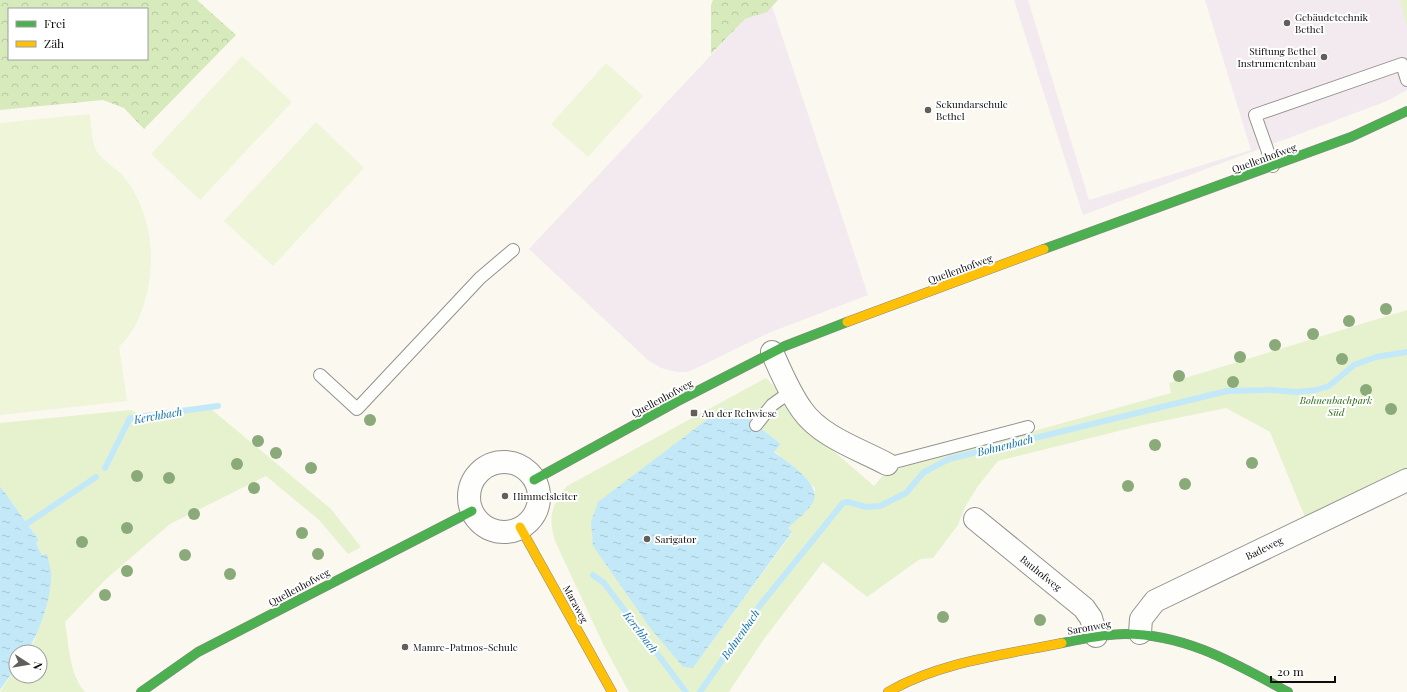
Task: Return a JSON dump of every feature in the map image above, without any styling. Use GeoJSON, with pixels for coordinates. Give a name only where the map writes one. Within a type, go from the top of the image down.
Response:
{"type":"FeatureCollection","features":[{"type":"Feature","properties":{"kind":"street","name":"Quellenhofweg"},"geometry":{"type":"LineString","coordinates":[[534,480],[772,352],[912,297],[1351,137],[1407,111]]}},
{"type":"Feature","properties":{"kind":"street"},"geometry":{"type":"LineString","coordinates":[[772,352],[790,392],[802,411],[822,429],[887,464]]}},
{"type":"Feature","properties":{"kind":"street"},"geometry":{"type":"LineString","coordinates":[[506,462],[517,464],[527,470],[534,480],[538,491],[538,502],[534,513],[520,527],[508,531],[491,529],[477,518],[472,511],[469,500],[470,488],[475,477],[483,468],[494,463],[506,462]]}},
{"type":"Feature","properties":{"kind":"street","name":"Badeweg"},"geometry":{"type":"LineString","coordinates":[[1140,633],[1141,618],[1154,601],[1407,480]]}},
{"type":"Feature","properties":{"kind":"street","name":"Quellenhofweg"},"geometry":{"type":"LineString","coordinates":[[150,690],[198,652],[472,511]]}},
{"type":"Feature","properties":{"kind":"street","name":"Bauhofweg"},"geometry":{"type":"LineString","coordinates":[[974,519],[1084,608],[1091,618],[1096,636]]}},
{"type":"Feature","properties":{"kind":"street","name":"Maraweg"},"geometry":{"type":"LineString","coordinates":[[520,527],[612,692]]}},
{"type":"Feature","properties":{"kind":"street","name":"Saronweg"},"geometry":{"type":"LineString","coordinates":[[888,692],[907,681],[938,670],[1096,636],[1118,633],[1140,633],[1167,637],[1215,652],[1288,692]]}},
{"type":"Feature","properties":{"kind":"lane"},"geometry":{"type":"LineString","coordinates":[[1273,166],[1255,115],[1402,64],[1407,80]]}},
{"type":"Feature","properties":{"kind":"lane"},"geometry":{"type":"LineString","coordinates":[[320,375],[357,409],[480,278],[513,250]]}},
{"type":"Feature","properties":{"kind":"lane"},"geometry":{"type":"LineString","coordinates":[[756,425],[772,405],[790,392]]}},
{"type":"Feature","properties":{"kind":"lane"},"geometry":{"type":"LineString","coordinates":[[887,464],[1028,427]]}},
{"type":"Feature","properties":{"kind":"shaded area"},"geometry":{"type":"Polygon","coordinates":[[[1014,0],[1028,0],[1089,200],[1251,150],[1205,0],[1407,0],[1407,90],[1387,101],[1083,215],[1014,0]]]}},
{"type":"Feature","properties":{"kind":"shaded area"},"geometry":{"type":"Polygon","coordinates":[[[772,6],[868,295],[771,332],[688,372],[677,372],[661,368],[648,360],[529,249],[745,19],[767,12],[772,6]]]}},
{"type":"Feature","properties":{"kind":"green space"},"geometry":{"type":"Polygon","coordinates":[[[0,0],[197,0],[236,35],[144,129],[124,108],[103,100],[0,110],[0,0]]]}},
{"type":"Feature","properties":{"kind":"green space"},"geometry":{"type":"Polygon","coordinates":[[[713,0],[778,0],[767,12],[745,19],[711,54],[711,5],[713,0]]]}},
{"type":"Feature","properties":{"kind":"green space"},"geometry":{"type":"Polygon","coordinates":[[[1400,0],[1407,0],[1407,27],[1400,0]]]}},
{"type":"Feature","properties":{"kind":"green space"},"geometry":{"type":"Polygon","coordinates":[[[242,56],[292,102],[200,200],[151,154],[242,56]]]}},
{"type":"Feature","properties":{"kind":"green space"},"geometry":{"type":"Polygon","coordinates":[[[606,63],[643,96],[588,157],[551,124],[606,63]]]}},
{"type":"Feature","properties":{"kind":"green space"},"geometry":{"type":"Polygon","coordinates":[[[90,114],[96,150],[102,158],[128,182],[138,199],[145,216],[149,235],[151,254],[147,292],[142,310],[134,328],[119,347],[127,401],[0,415],[0,123],[90,114]]]}},
{"type":"Feature","properties":{"kind":"green space"},"geometry":{"type":"Polygon","coordinates":[[[316,122],[364,168],[273,266],[224,221],[316,122]]]}},
{"type":"Feature","properties":{"kind":"green space","name":"Bohnenbachpark Süd"},"geometry":{"type":"Polygon","coordinates":[[[1407,310],[1407,490],[1305,517],[1270,432],[1226,408],[1143,425],[998,461],[978,486],[965,507],[958,525],[933,558],[920,559],[867,597],[823,562],[764,639],[729,692],[629,692],[604,646],[555,541],[552,525],[552,512],[557,500],[567,486],[766,378],[776,388],[790,414],[803,428],[822,441],[874,486],[884,474],[904,467],[1171,393],[1169,383],[1407,310]],[[756,425],[693,668],[792,533],[787,528],[806,511],[812,501],[815,488],[774,451],[781,444],[756,425]]]}},
{"type":"Feature","properties":{"kind":"green space"},"geometry":{"type":"Polygon","coordinates":[[[211,409],[331,509],[361,547],[348,554],[319,520],[266,476],[170,524],[106,579],[65,622],[73,668],[80,685],[85,692],[0,692],[8,680],[8,684],[48,684],[48,644],[32,644],[35,640],[47,554],[42,555],[36,543],[39,540],[0,486],[0,423],[131,410],[142,416],[211,409]]]}},
{"type":"Feature","properties":{"kind":"water"},"geometry":{"type":"Polygon","coordinates":[[[721,409],[737,410],[781,444],[774,452],[803,475],[813,489],[815,497],[812,504],[804,514],[788,528],[792,532],[693,668],[683,667],[651,629],[593,546],[591,522],[598,502],[721,409]]]}},
{"type":"Feature","properties":{"kind":"water"},"geometry":{"type":"Polygon","coordinates":[[[0,486],[39,540],[36,543],[42,555],[47,554],[51,572],[51,581],[44,614],[32,644],[8,644],[8,678],[0,690],[0,486]]]}},
{"type":"Feature","properties":{"kind":"waterway","name":"Bohnenbach"},"geometry":{"type":"LineString","coordinates":[[700,692],[761,604],[843,503],[848,502],[866,507],[880,506],[906,493],[924,472],[949,459],[1227,391],[1271,390],[1297,392],[1316,390],[1329,386],[1354,365],[1376,357],[1407,352]]}},
{"type":"Feature","properties":{"kind":"waterway","name":"Kerchbach"},"geometry":{"type":"LineString","coordinates":[[105,468],[130,418],[218,406]]}},
{"type":"Feature","properties":{"kind":"waterway","name":"Kerchbach"},"geometry":{"type":"LineString","coordinates":[[22,527],[96,477]]}},
{"type":"Feature","properties":{"kind":"waterway","name":"Kerchbach"},"geometry":{"type":"LineString","coordinates":[[593,575],[604,583],[686,692]]}},
{"type":"Feature","properties":{"kind":"traffic: fast"},"geometry":{"type":"LineString","coordinates":[[1044,249],[1351,137],[1407,111]]}},
{"type":"Feature","properties":{"kind":"traffic: fast"},"geometry":{"type":"LineString","coordinates":[[534,480],[676,402],[785,346],[847,322]]}},
{"type":"Feature","properties":{"kind":"traffic: fast"},"geometry":{"type":"LineString","coordinates":[[141,692],[198,652],[472,511]]}},
{"type":"Feature","properties":{"kind":"traffic: fast"},"geometry":{"type":"LineString","coordinates":[[1062,643],[1117,634],[1147,635],[1169,639],[1210,652],[1288,692]]}},
{"type":"Feature","properties":{"kind":"traffic: slow"},"geometry":{"type":"LineString","coordinates":[[847,322],[1044,249]]}},
{"type":"Feature","properties":{"kind":"traffic: slow"},"geometry":{"type":"LineString","coordinates":[[520,527],[612,692]]}},
{"type":"Feature","properties":{"kind":"traffic: slow"},"geometry":{"type":"LineString","coordinates":[[888,692],[929,673],[950,666],[1062,643]]}},
{"type":"Feature","properties":{"kind":"place","name":"Gebäudetechnik Bethel"},"geometry":{"type":"Point","coordinates":[1287,23]}},
{"type":"Feature","properties":{"kind":"place","name":"Stiftung Bethel Instrumentenbau"},"geometry":{"type":"Point","coordinates":[1324,57]}},
{"type":"Feature","properties":{"kind":"place","name":"Sekundarschule Bethel"},"geometry":{"type":"Point","coordinates":[928,110]}},
{"type":"Feature","properties":{"kind":"place","name":"An der Rehwiese"},"geometry":{"type":"Point","coordinates":[694,413]}},
{"type":"Feature","properties":{"kind":"place","name":"Himmelsleiter"},"geometry":{"type":"Point","coordinates":[505,496]}},
{"type":"Feature","properties":{"kind":"place","name":"Sarigator"},"geometry":{"type":"Point","coordinates":[647,539]}},
{"type":"Feature","properties":{"kind":"place","name":"Mamre-Patmos-Schule"},"geometry":{"type":"Point","coordinates":[405,647]}}]}
